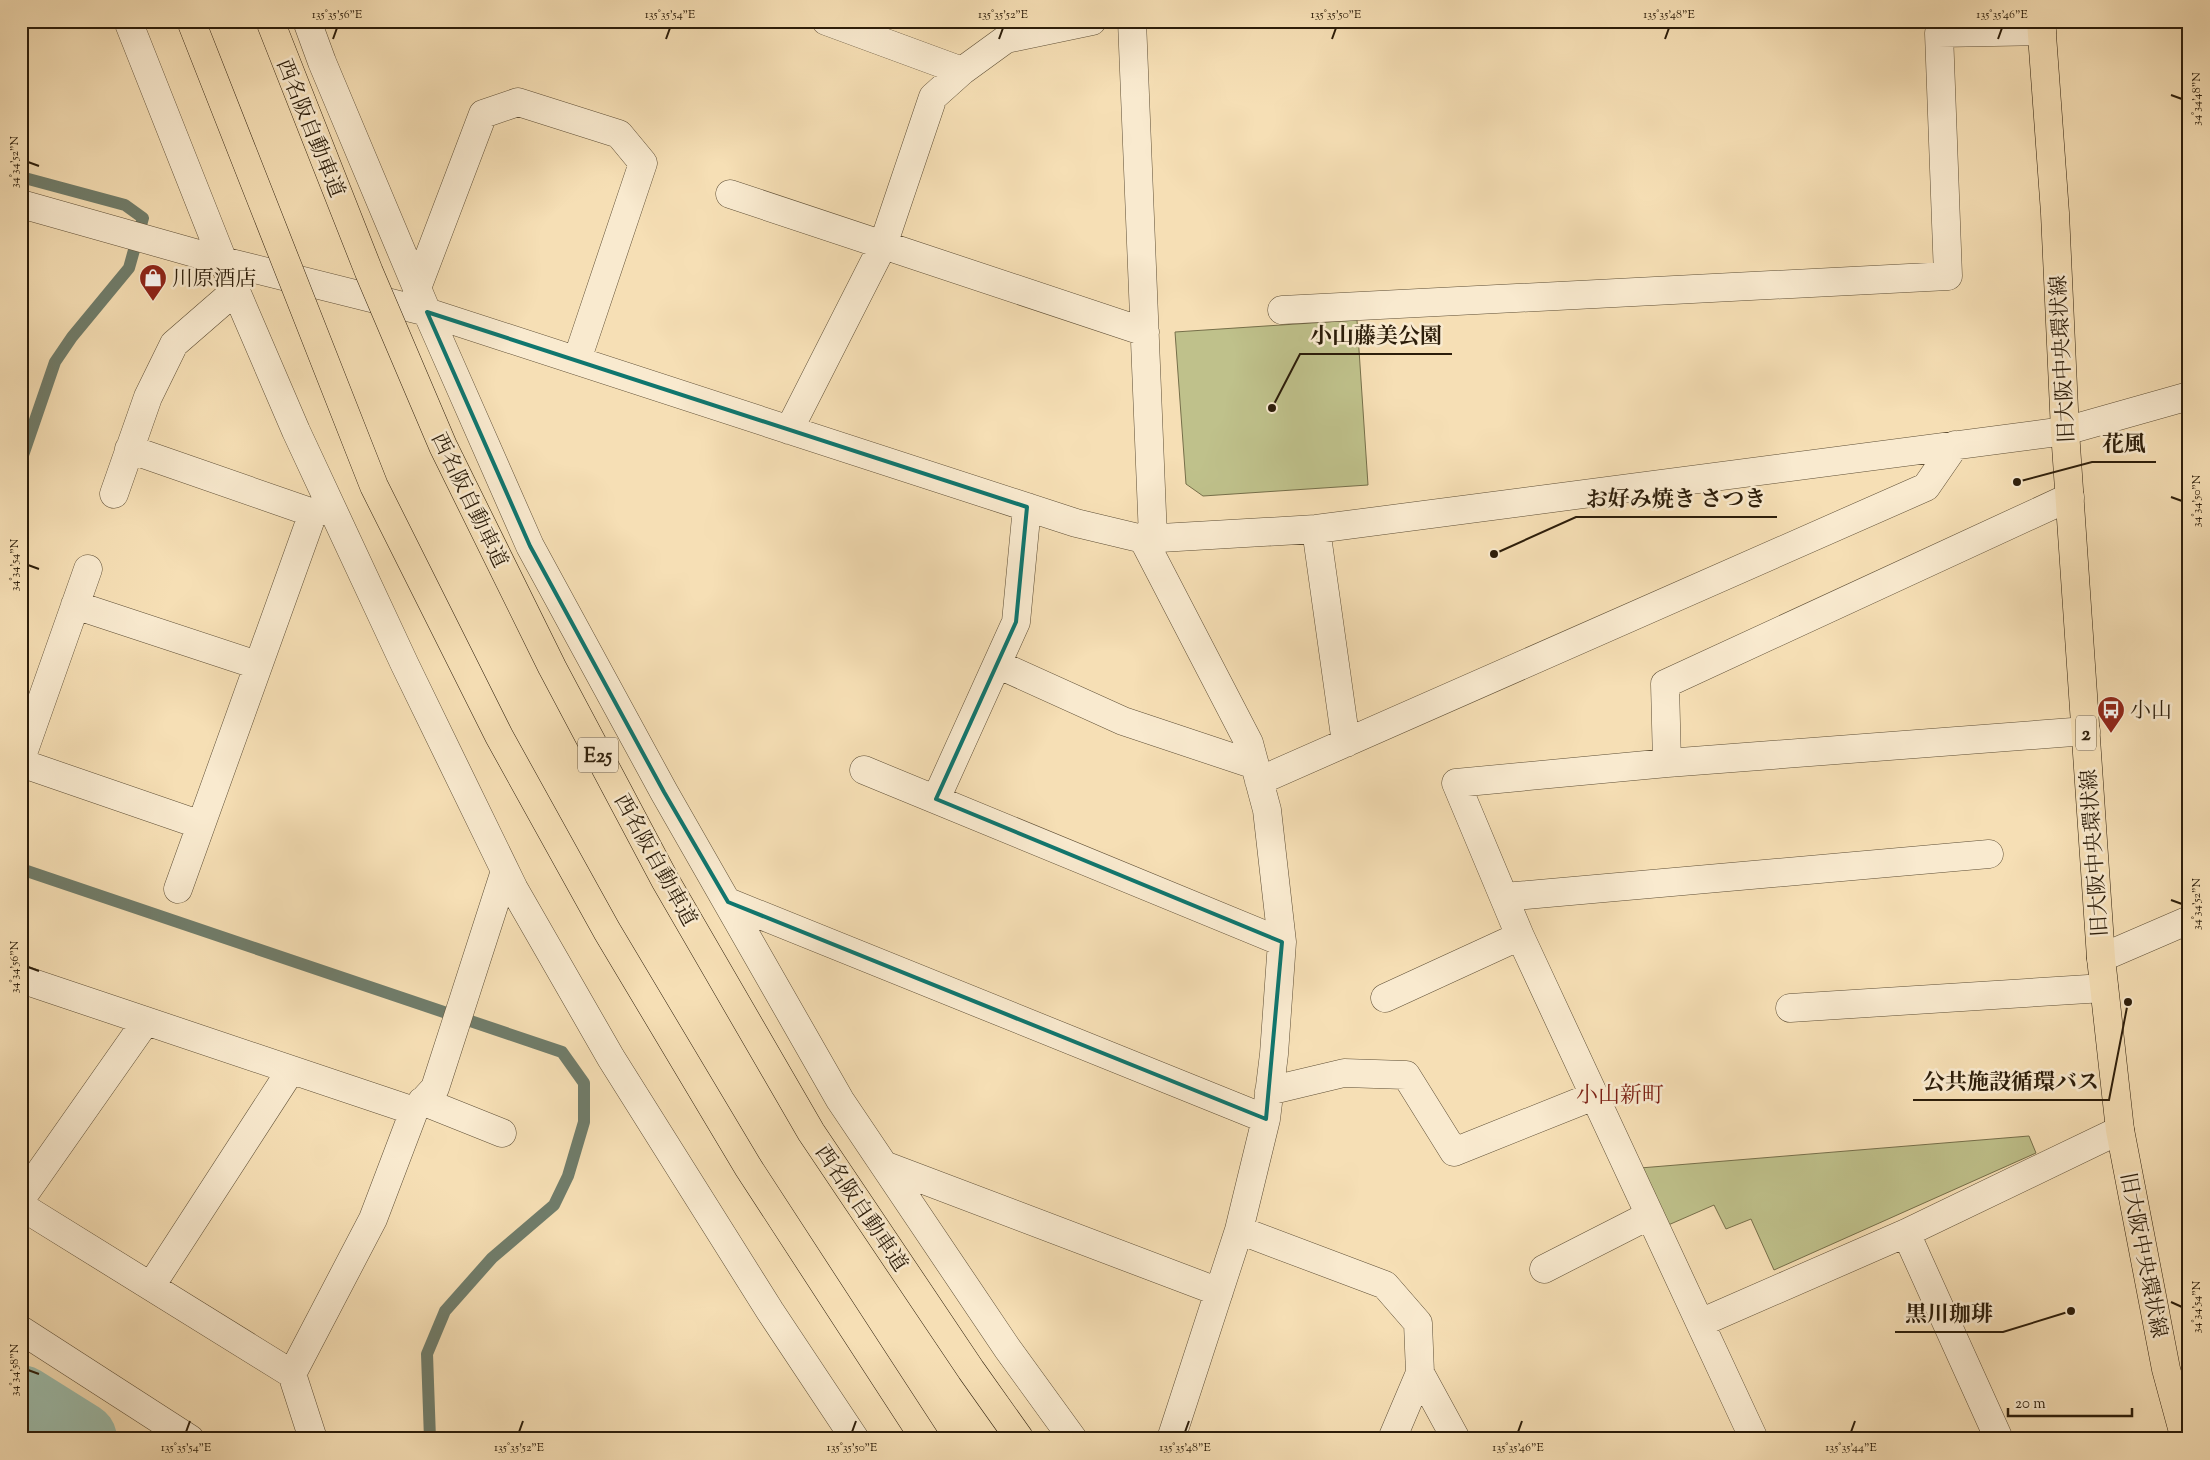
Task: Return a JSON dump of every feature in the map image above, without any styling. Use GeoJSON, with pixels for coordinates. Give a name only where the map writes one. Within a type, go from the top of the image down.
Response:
{"type":"FeatureCollection","features":[{"type":"Feature","properties":{"kind":"main road"},"geometry":{"type":"LineString","coordinates":[[191,21],[374,486],[499,736],[607,931],[748,1167],[925,1439]]}},
{"type":"Feature","properties":{"kind":"main road","name":"西名阪自動車道"},"geometry":{"type":"LineString","coordinates":[[270,21],[362,253],[443,446],[552,667],[665,880],[810,1132],[1020,1439]]}},
{"type":"Feature","properties":{"kind":"main road","name":"旧大阪中央環状線"},"geometry":{"type":"LineString","coordinates":[[2041,26],[2055,213],[2065,431],[2104,988],[2120,1130],[2166,1369],[2185,1439]]}},
{"type":"Feature","properties":{"kind":"street"},"geometry":{"type":"LineString","coordinates":[[128,21],[322,511],[505,871],[611,1058],[770,1311],[855,1439]]}},
{"type":"Feature","properties":{"kind":"street"},"geometry":{"type":"LineString","coordinates":[[307,21],[322,62],[422,300],[530,546],[664,792],[840,1100],[1007,1348],[1074,1439]]}},
{"type":"Feature","properties":{"kind":"street"},"geometry":{"type":"LineString","coordinates":[[826,21],[962,71]]}},
{"type":"Feature","properties":{"kind":"street"},"geometry":{"type":"LineString","coordinates":[[789,430],[883,245],[932,96],[1006,39],[1092,21]]}},
{"type":"Feature","properties":{"kind":"street"},"geometry":{"type":"LineString","coordinates":[[1132,21],[1145,332],[1148,538],[1249,743],[1267,810],[1282,942],[1266,1119],[1240,1230],[1171,1439]]}},
{"type":"Feature","properties":{"kind":"street"},"geometry":{"type":"LineString","coordinates":[[1282,310],[1948,276],[1938,34],[2041,26]]}},
{"type":"Feature","properties":{"kind":"street"},"geometry":{"type":"LineString","coordinates":[[422,300],[483,114],[518,102],[619,134],[643,164],[577,360]]}},
{"type":"Feature","properties":{"kind":"street"},"geometry":{"type":"LineString","coordinates":[[730,194],[1145,332]]}},
{"type":"Feature","properties":{"kind":"street"},"geometry":{"type":"LineString","coordinates":[[21,204],[223,261],[422,300],[577,360],[789,430],[1076,523],[1148,538],[1316,530],[2065,431],[2189,396]]}},
{"type":"Feature","properties":{"kind":"street"},"geometry":{"type":"LineString","coordinates":[[114,494],[148,397],[174,344],[235,290]]}},
{"type":"Feature","properties":{"kind":"street"},"geometry":{"type":"LineString","coordinates":[[997,664],[1123,721],[1257,773],[1346,743],[1926,487],[1955,445]]}},
{"type":"Feature","properties":{"kind":"street"},"geometry":{"type":"LineString","coordinates":[[129,449],[322,511]]}},
{"type":"Feature","properties":{"kind":"street"},"geometry":{"type":"LineString","coordinates":[[1667,763],[1665,684],[2070,498]]}},
{"type":"Feature","properties":{"kind":"street"},"geometry":{"type":"LineString","coordinates":[[936,799],[1016,622],[1028,507]]}},
{"type":"Feature","properties":{"kind":"street"},"geometry":{"type":"LineString","coordinates":[[178,889],[256,665],[322,511]]}},
{"type":"Feature","properties":{"kind":"street"},"geometry":{"type":"LineString","coordinates":[[1316,530],[1346,743]]}},
{"type":"Feature","properties":{"kind":"street"},"geometry":{"type":"LineString","coordinates":[[21,759],[88,569]]}},
{"type":"Feature","properties":{"kind":"street"},"geometry":{"type":"LineString","coordinates":[[75,605],[256,665]]}},
{"type":"Feature","properties":{"kind":"street"},"geometry":{"type":"LineString","coordinates":[[1754,1439],[1520,936],[1456,783],[1667,763],[2086,731]]}},
{"type":"Feature","properties":{"kind":"street"},"geometry":{"type":"LineString","coordinates":[[21,763],[201,825]]}},
{"type":"Feature","properties":{"kind":"street"},"geometry":{"type":"LineString","coordinates":[[864,770],[1282,942]]}},
{"type":"Feature","properties":{"kind":"street"},"geometry":{"type":"LineString","coordinates":[[1504,897],[1988,854]]}},
{"type":"Feature","properties":{"kind":"street"},"geometry":{"type":"LineString","coordinates":[[292,1374],[373,1219],[418,1106],[435,1088],[505,871]]}},
{"type":"Feature","properties":{"kind":"street"},"geometry":{"type":"LineString","coordinates":[[728,902],[1266,1119]]}},
{"type":"Feature","properties":{"kind":"street"},"geometry":{"type":"LineString","coordinates":[[2101,958],[2189,920]]}},
{"type":"Feature","properties":{"kind":"street"},"geometry":{"type":"LineString","coordinates":[[1385,998],[1520,936]]}},
{"type":"Feature","properties":{"kind":"street"},"geometry":{"type":"LineString","coordinates":[[21,979],[291,1070],[418,1106],[502,1133]]}},
{"type":"Feature","properties":{"kind":"street"},"geometry":{"type":"LineString","coordinates":[[1790,1008],[2104,988]]}},
{"type":"Feature","properties":{"kind":"street"},"geometry":{"type":"LineString","coordinates":[[21,1199],[146,1021]]}},
{"type":"Feature","properties":{"kind":"street"},"geometry":{"type":"LineString","coordinates":[[151,1286],[291,1070]]}},
{"type":"Feature","properties":{"kind":"street"},"geometry":{"type":"LineString","coordinates":[[1269,1091],[1344,1073],[1406,1075],[1454,1152],[1594,1096]]}},
{"type":"Feature","properties":{"kind":"street"},"geometry":{"type":"LineString","coordinates":[[1700,1323],[1906,1232],[2120,1130]]}},
{"type":"Feature","properties":{"kind":"street"},"geometry":{"type":"LineString","coordinates":[[884,1165],[1219,1292]]}},
{"type":"Feature","properties":{"kind":"street"},"geometry":{"type":"LineString","coordinates":[[21,1206],[292,1374],[313,1439]]}},
{"type":"Feature","properties":{"kind":"street"},"geometry":{"type":"LineString","coordinates":[[1544,1269],[1650,1215]]}},
{"type":"Feature","properties":{"kind":"street"},"geometry":{"type":"LineString","coordinates":[[1240,1230],[1385,1285],[1418,1323],[1420,1373],[1392,1439]]}},
{"type":"Feature","properties":{"kind":"street"},"geometry":{"type":"LineString","coordinates":[[1906,1232],[1999,1439]]}},
{"type":"Feature","properties":{"kind":"street"},"geometry":{"type":"LineString","coordinates":[[21,1330],[190,1439]]}},
{"type":"Feature","properties":{"kind":"street"},"geometry":{"type":"LineString","coordinates":[[1420,1373],[1456,1439]]}},
{"type":"Feature","properties":{"kind":"highlighted area"},"geometry":{"type":"Polygon","coordinates":[[[427,312],[1027,507],[1016,622],[936,799],[1282,942],[1266,1119],[728,902],[664,792],[530,546],[427,312]]]}},
{"type":"Feature","properties":{"kind":"green space"},"geometry":{"type":"Polygon","coordinates":[[[1357,320],[1368,485],[1203,496],[1186,484],[1175,332],[1357,320]]]}},
{"type":"Feature","properties":{"kind":"green space"},"geometry":{"type":"Polygon","coordinates":[[[2029,1136],[2036,1153],[1774,1270],[1751,1219],[1726,1229],[1714,1205],[1666,1226],[1640,1168],[2029,1136]]]}},
{"type":"Feature","properties":{"kind":"waterway"},"geometry":{"type":"LineString","coordinates":[[21,177],[125,205],[143,218],[129,268],[72,337],[55,362],[21,461]]}},
{"type":"Feature","properties":{"kind":"waterway"},"geometry":{"type":"LineString","coordinates":[[21,869],[562,1052],[584,1083],[584,1122],[568,1176],[554,1205],[492,1258],[445,1311],[427,1354],[430,1439]]}},
{"type":"Feature","properties":{"kind":"waterway"},"geometry":{"type":"LineString","coordinates":[[21,1402],[80,1439]]}},
{"type":"Feature","properties":{"kind":"place","name":"川原酒店"},"geometry":{"type":"Point","coordinates":[153,302]}},
{"type":"Feature","properties":{"kind":"place","name":"小山藤美公園"},"geometry":{"type":"Point","coordinates":[1272,408]}},
{"type":"Feature","properties":{"kind":"place","name":"花風"},"geometry":{"type":"Point","coordinates":[2017,482]}},
{"type":"Feature","properties":{"kind":"place","name":"お好み焼き さつき"},"geometry":{"type":"Point","coordinates":[1494,554]}},
{"type":"Feature","properties":{"kind":"place","name":"小山"},"geometry":{"type":"Point","coordinates":[2111,734]}},
{"type":"Feature","properties":{"kind":"place","name":"公共施設循環バス"},"geometry":{"type":"Point","coordinates":[2128,1002]}},
{"type":"Feature","properties":{"kind":"place","name":"黒川珈琲"},"geometry":{"type":"Point","coordinates":[2071,1311]}},
{"type":"Feature","properties":{"kind":"district","name":"小山新町"},"geometry":{"type":"Point","coordinates":[1620,1094]}}]}
